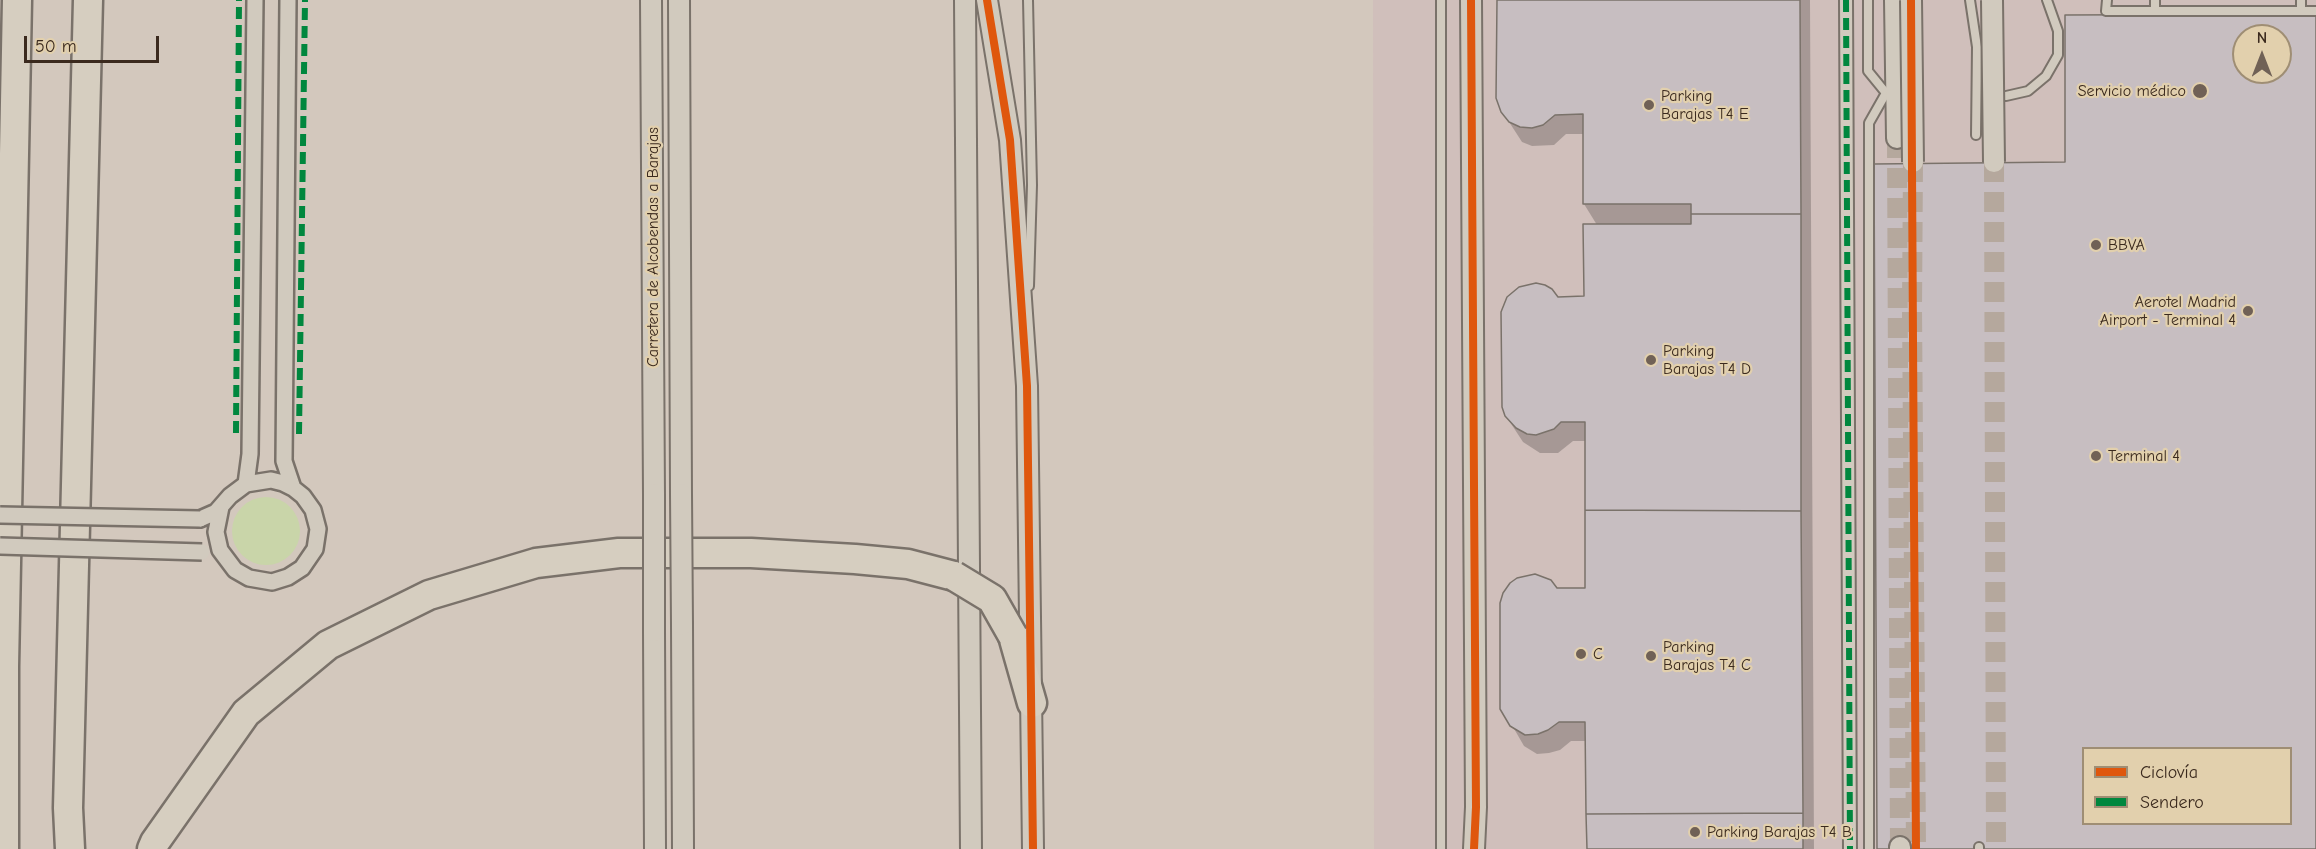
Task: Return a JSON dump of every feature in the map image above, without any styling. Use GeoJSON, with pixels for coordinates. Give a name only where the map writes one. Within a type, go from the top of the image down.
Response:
{"type":"FeatureCollection","features":[{"type":"Feature","properties":{"kind":"highway"},"geometry":{"type":"LineString","coordinates":[[4,849],[4,666],[18,0]]}},
{"type":"Feature","properties":{"kind":"highway"},"geometry":{"type":"LineString","coordinates":[[70,849],[68,808],[88,0]]}},
{"type":"Feature","properties":{"kind":"highway"},"geometry":{"type":"LineString","coordinates":[[0,393],[11,364]]}},
{"type":"Feature","properties":{"kind":"highway"},"geometry":{"type":"LineString","coordinates":[[152,849],[246,713],[328,645],[429,595],[536,563],[619,554],[751,554],[908,564],[954,576],[992,599],[1013,636],[1032,703]]}},
{"type":"Feature","properties":{"kind":"street"},"geometry":{"type":"LineString","coordinates":[[246,484],[250,454],[255,0]]}},
{"type":"Feature","properties":{"kind":"street"},"geometry":{"type":"LineString","coordinates":[[0,546],[202,552],[224,558],[241,574],[260,581],[280,580],[302,568],[315,549],[318,529],[313,510],[293,488],[284,461],[288,0]]}},
{"type":"Feature","properties":{"kind":"street","name":"Carretera de Alcobendas a Barajas"},"geometry":{"type":"LineString","coordinates":[[651,0],[656,849]]}},
{"type":"Feature","properties":{"kind":"street","name":"Carretera de Alcobendas a Barajas"},"geometry":{"type":"LineString","coordinates":[[679,0],[683,849]]}},
{"type":"Feature","properties":{"kind":"street"},"geometry":{"type":"LineString","coordinates":[[965,0],[971,849]]}},
{"type":"Feature","properties":{"kind":"street"},"geometry":{"type":"LineString","coordinates":[[987,0],[1010,140],[1026,386],[1033,849]]}},
{"type":"Feature","properties":{"kind":"street"},"geometry":{"type":"LineString","coordinates":[[1471,0],[1476,795],[1474,849]]}},
{"type":"Feature","properties":{"kind":"street"},"geometry":{"type":"LineString","coordinates":[[1846,0],[1850,849]]}},
{"type":"Feature","properties":{"kind":"street"},"geometry":{"type":"LineString","coordinates":[[1895,0],[1897,138]]}},
{"type":"Feature","properties":{"kind":"street"},"geometry":{"type":"LineString","coordinates":[[1911,0],[1913,162]]}},
{"type":"Feature","properties":{"kind":"street"},"geometry":{"type":"LineString","coordinates":[[1992,0],[1994,162]]}},
{"type":"Feature","properties":{"kind":"street"},"geometry":{"type":"LineString","coordinates":[[0,515],[200,519],[211,515],[230,495],[246,484],[271,480],[293,488]]}},
{"type":"Feature","properties":{"kind":"street"},"geometry":{"type":"LineString","coordinates":[[220,507],[216,532],[224,558]]}},
{"type":"Feature","properties":{"kind":"lane"},"geometry":{"type":"LineString","coordinates":[[1026,386],[1032,185],[1028,0]]}},
{"type":"Feature","properties":{"kind":"lane"},"geometry":{"type":"LineString","coordinates":[[1441,0],[1441,849]]}},
{"type":"Feature","properties":{"kind":"lane"},"geometry":{"type":"LineString","coordinates":[[1868,0],[1868,71],[1886,93],[1869,123],[1869,849]]}},
{"type":"Feature","properties":{"kind":"lane"},"geometry":{"type":"LineString","coordinates":[[1970,0],[1977,47],[1976,135]]}},
{"type":"Feature","properties":{"kind":"lane"},"geometry":{"type":"LineString","coordinates":[[2006,96],[2028,91],[2046,76],[2058,55],[2058,31],[2047,0]]}},
{"type":"Feature","properties":{"kind":"lane"},"geometry":{"type":"LineString","coordinates":[[2107,0],[2106,11],[2316,11]]}},
{"type":"Feature","properties":{"kind":"lane"},"geometry":{"type":"LineString","coordinates":[[2155,0],[2155,11]]}},
{"type":"Feature","properties":{"kind":"lane"},"geometry":{"type":"LineString","coordinates":[[2203,0],[2203,11]]}},
{"type":"Feature","properties":{"kind":"lane"},"geometry":{"type":"LineString","coordinates":[[2301,0],[2301,11]]}},
{"type":"Feature","properties":{"kind":"shaded area"},"geometry":{"type":"Polygon","coordinates":[[[1373,0],[2316,0],[2316,849],[1374,849],[1373,0]]]}},
{"type":"Feature","properties":{"kind":"green space"},"geometry":{"type":"Polygon","coordinates":[[[266,497],[279,500],[290,507],[297,518],[300,531],[297,544],[290,555],[279,562],[266,565],[253,562],[242,555],[235,544],[232,531],[235,518],[242,507],[253,500],[266,497]]]}},
{"type":"Feature","properties":{"kind":"building","name":"Parking Barajas T4 E"},"geometry":{"type":"Polygon","coordinates":[[[1497,0],[1800,0],[1801,214],[1691,214],[1691,204],[1583,204],[1583,114],[1555,115],[1543,125],[1532,128],[1520,127],[1509,122],[1501,112],[1496,98],[1497,0]]]}},
{"type":"Feature","properties":{"kind":"building","name":"Terminal 4"},"geometry":{"type":"Polygon","coordinates":[[[2316,14],[2316,849],[1877,849],[1874,164],[2065,162],[2065,15],[2316,14]]]}},
{"type":"Feature","properties":{"kind":"building","name":"Parking Barajas T4 D"},"geometry":{"type":"Polygon","coordinates":[[[1691,214],[1801,214],[1801,511],[1585,510],[1585,422],[1561,422],[1554,429],[1536,435],[1527,434],[1516,428],[1505,416],[1502,407],[1501,312],[1507,297],[1519,287],[1536,283],[1552,289],[1558,297],[1584,296],[1583,224],[1691,224],[1691,214]]]}},
{"type":"Feature","properties":{"kind":"building","name":"Parking Barajas T4 C"},"geometry":{"type":"Polygon","coordinates":[[[1585,510],[1801,511],[1803,813],[1586,814],[1585,722],[1559,722],[1538,734],[1525,735],[1510,726],[1500,709],[1500,603],[1503,593],[1517,578],[1535,574],[1551,580],[1557,588],[1585,588],[1585,510]]]}},
{"type":"Feature","properties":{"kind":"building","name":"Parking Barajas T4 B"},"geometry":{"type":"Polygon","coordinates":[[[1803,813],[1803,849],[1587,849],[1586,814],[1803,813]]]}},
{"type":"Feature","properties":{"kind":"tunnel"},"geometry":{"type":"LineString","coordinates":[[1897,138],[1900,847]]}},
{"type":"Feature","properties":{"kind":"tunnel"},"geometry":{"type":"LineString","coordinates":[[1913,162],[1916,849]]}},
{"type":"Feature","properties":{"kind":"tunnel"},"geometry":{"type":"LineString","coordinates":[[1994,162],[1996,849]]}},
{"type":"Feature","properties":{"kind":"marked path"},"geometry":{"type":"LineString","coordinates":[[236,433],[239,0]]}},
{"type":"Feature","properties":{"kind":"marked path"},"geometry":{"type":"LineString","coordinates":[[299,434],[305,0]]}},
{"type":"Feature","properties":{"kind":"marked path"},"geometry":{"type":"LineString","coordinates":[[1846,0],[1850,849]]}},
{"type":"Feature","properties":{"kind":"cycle path"},"geometry":{"type":"LineString","coordinates":[[987,0],[1010,140],[1027,386],[1033,849]]}},
{"type":"Feature","properties":{"kind":"cycle path"},"geometry":{"type":"LineString","coordinates":[[1471,0],[1476,807],[1474,849]]}},
{"type":"Feature","properties":{"kind":"cycle path"},"geometry":{"type":"LineString","coordinates":[[1911,0],[1916,849]]}},
{"type":"Feature","properties":{"kind":"place","name":"Servicio médico"},"geometry":{"type":"Point","coordinates":[2200,91]}},
{"type":"Feature","properties":{"kind":"place","name":"Parking Barajas T4 E"},"geometry":{"type":"Point","coordinates":[1649,105]}},
{"type":"Feature","properties":{"kind":"place","name":"BBVA"},"geometry":{"type":"Point","coordinates":[2096,245]}},
{"type":"Feature","properties":{"kind":"place","name":"Aerotel Madrid Airport - Terminal 4"},"geometry":{"type":"Point","coordinates":[2248,311]}},
{"type":"Feature","properties":{"kind":"place","name":"Parking Barajas T4 D"},"geometry":{"type":"Point","coordinates":[1651,360]}},
{"type":"Feature","properties":{"kind":"place","name":"Terminal 4"},"geometry":{"type":"Point","coordinates":[2096,456]}},
{"type":"Feature","properties":{"kind":"place","name":"C"},"geometry":{"type":"Point","coordinates":[1581,654]}},
{"type":"Feature","properties":{"kind":"place","name":"Parking Barajas T4 C"},"geometry":{"type":"Point","coordinates":[1651,656]}},
{"type":"Feature","properties":{"kind":"place","name":"Parking Barajas T4 B"},"geometry":{"type":"Point","coordinates":[1695,832]}}]}
